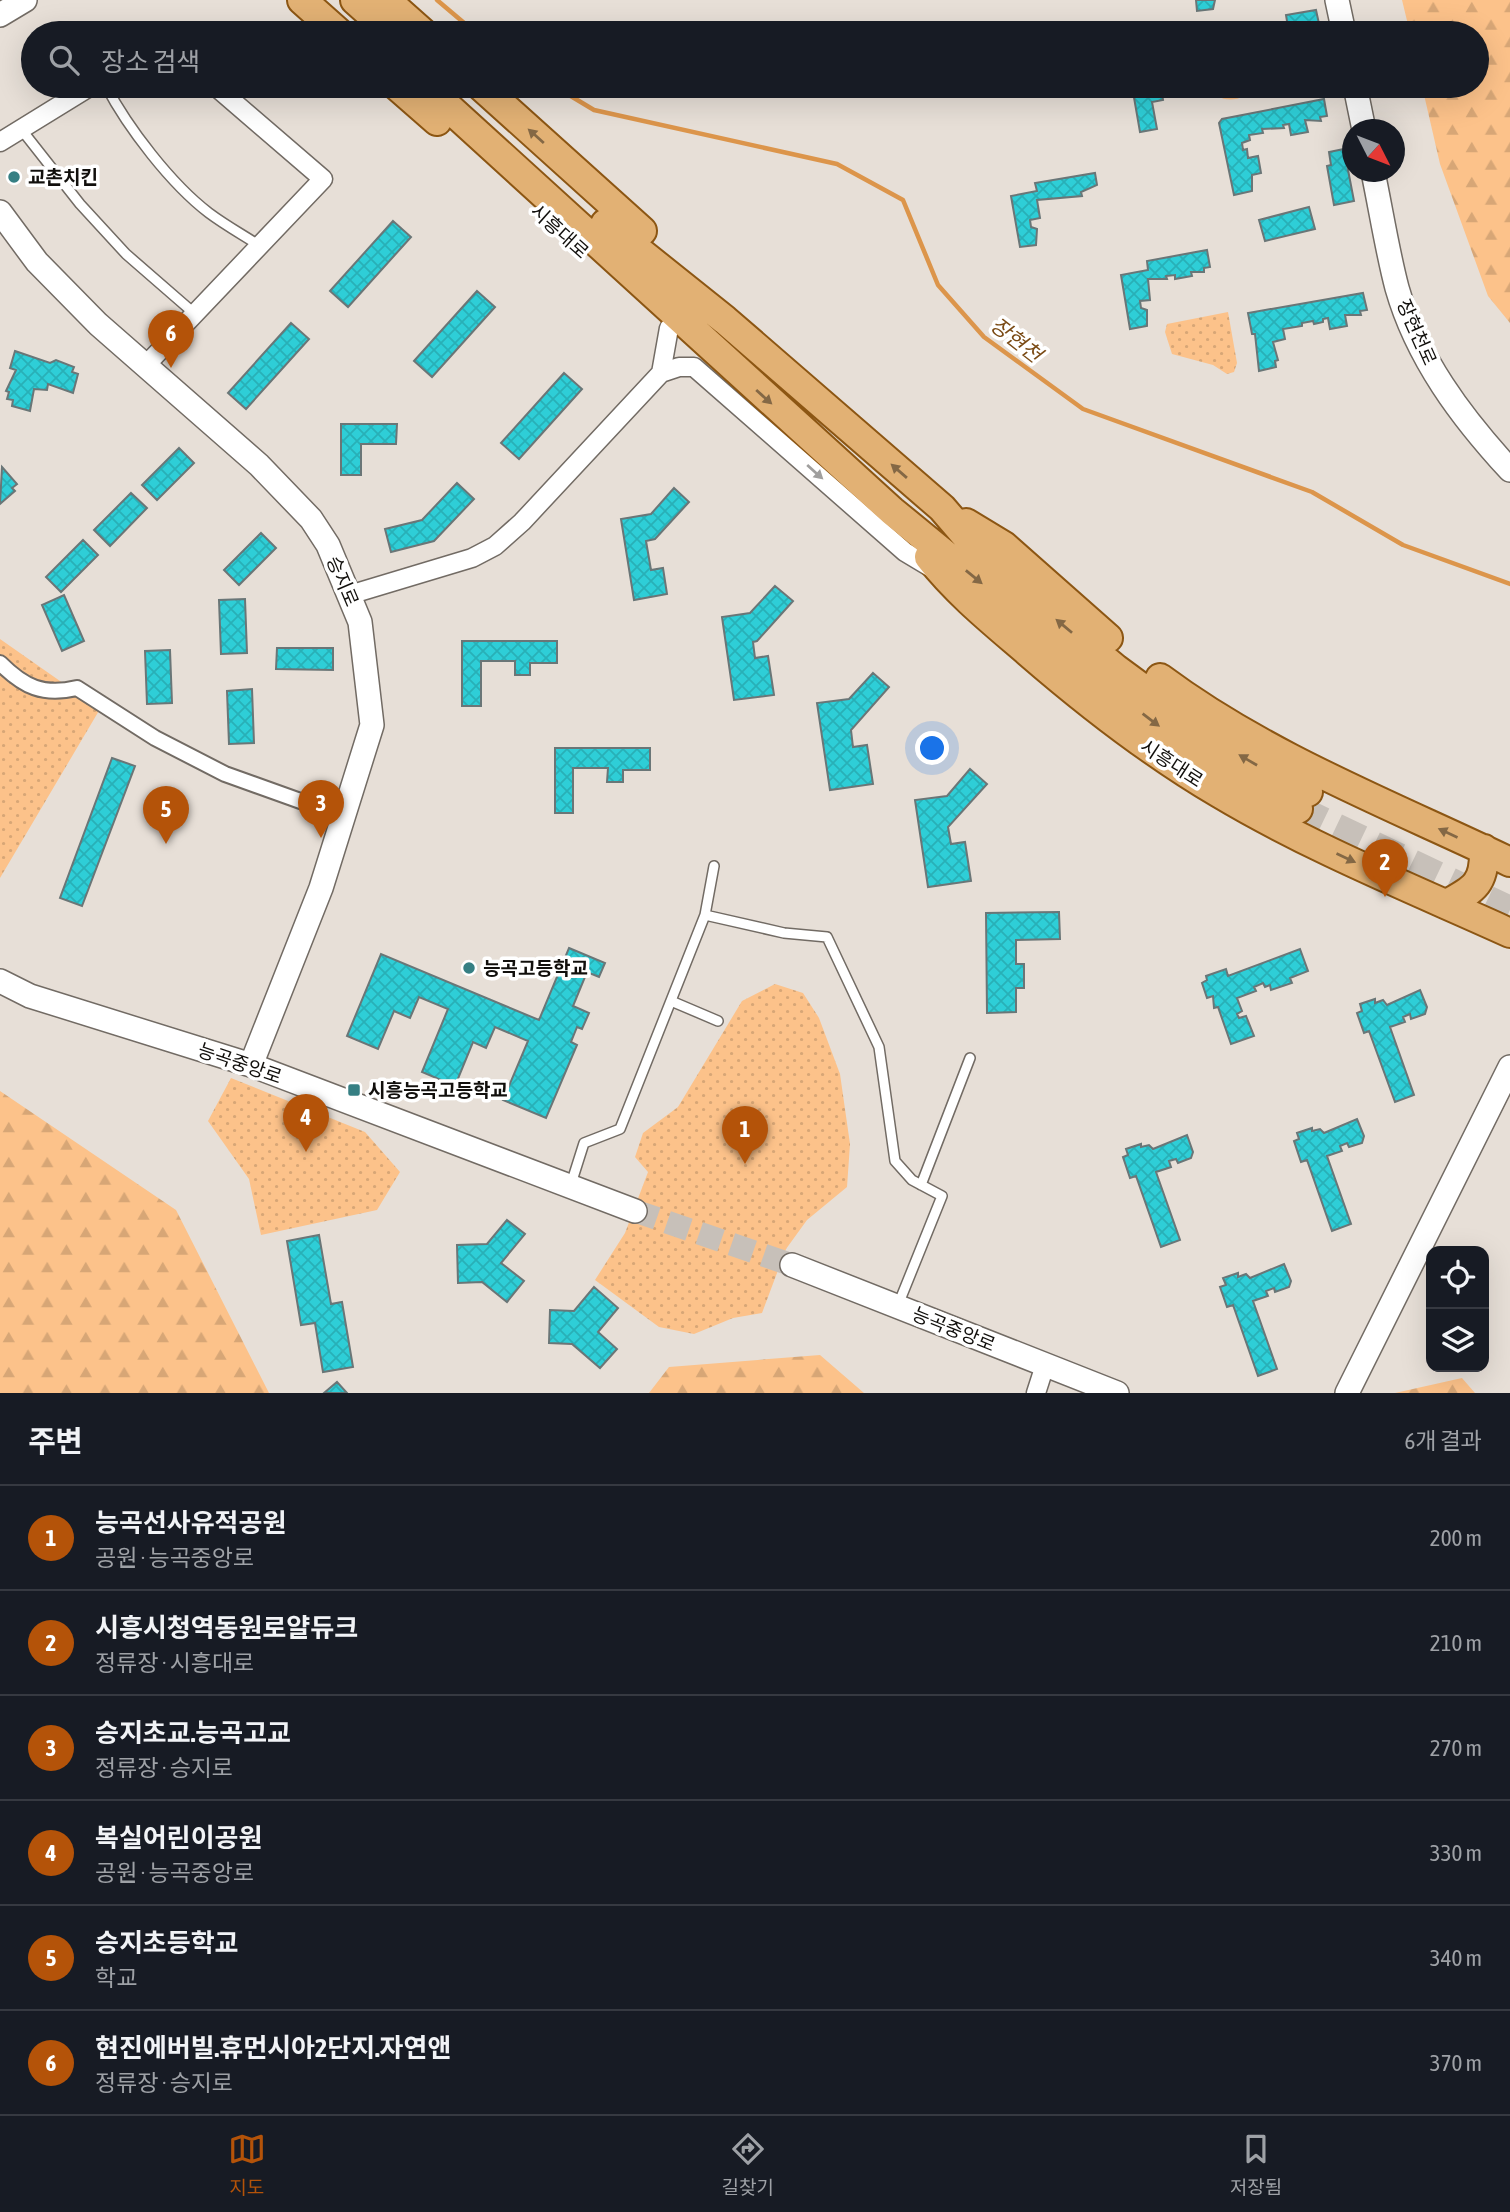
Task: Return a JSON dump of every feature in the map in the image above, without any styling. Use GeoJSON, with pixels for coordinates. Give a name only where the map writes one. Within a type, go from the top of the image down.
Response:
{"type":"FeatureCollection","features":[{"type":"Feature","properties":{"kind":"main road"},"geometry":{"type":"LineString","coordinates":[[302,0],[326,21]]}},
{"type":"Feature","properties":{"kind":"main road"},"geometry":{"type":"LineString","coordinates":[[331,0],[354,21]]}},
{"type":"Feature","properties":{"kind":"main road"},"geometry":{"type":"LineString","coordinates":[[355,0],[379,21]]}},
{"type":"Feature","properties":{"kind":"main road"},"geometry":{"type":"LineString","coordinates":[[386,0],[410,21]]}},
{"type":"Feature","properties":{"kind":"main road","name":"시흥대로"},"geometry":{"type":"LineString","coordinates":[[410,98],[669,328],[730,367]]}},
{"type":"Feature","properties":{"kind":"main road","name":"시흥대로"},"geometry":{"type":"LineString","coordinates":[[438,98],[730,367],[892,511],[1104,685],[1180,741],[1237,778],[1303,800],[1116,669],[990,564],[942,508],[725,320],[632,248],[464,98]]}},
{"type":"Feature","properties":{"kind":"main road","name":"시흥대로"},"geometry":{"type":"LineString","coordinates":[[494,98],[653,242],[725,320]]}},
{"type":"Feature","properties":{"kind":"main road","name":"시흥대로"},"geometry":{"type":"LineString","coordinates":[[942,508],[1004,546],[1112,642],[1183,695],[1318,773],[1510,862]]}},
{"type":"Feature","properties":{"kind":"main road","name":"시흥대로"},"geometry":{"type":"LineString","coordinates":[[892,511],[942,573],[1067,687],[1143,744],[1219,793],[1284,829],[1510,933]]}},
{"type":"Feature","properties":{"kind":"main road"},"geometry":{"type":"LineString","coordinates":[[1447,904],[1477,885],[1484,869],[1483,849]]}},
{"type":"Feature","properties":{"kind":"street"},"geometry":{"type":"LineString","coordinates":[[0,15],[24,0]]}},
{"type":"Feature","properties":{"kind":"street"},"geometry":{"type":"LineString","coordinates":[[1336,0],[1340,21]]}},
{"type":"Feature","properties":{"kind":"street"},"geometry":{"type":"LineString","coordinates":[[0,142],[71,98]]}},
{"type":"Feature","properties":{"kind":"street"},"geometry":{"type":"LineString","coordinates":[[146,365],[323,179],[229,98]]}},
{"type":"Feature","properties":{"kind":"street"},"geometry":{"type":"LineString","coordinates":[[1357,98],[1362,119]]}},
{"type":"Feature","properties":{"kind":"street","name":"장현천로"},"geometry":{"type":"LineString","coordinates":[[1375,182],[1398,289],[1424,355],[1451,400],[1510,470]]}},
{"type":"Feature","properties":{"kind":"street","name":"승지로"},"geometry":{"type":"LineString","coordinates":[[0,212],[37,262],[98,324],[260,465],[311,519],[328,545],[360,622],[372,725],[321,888],[251,1065]]}},
{"type":"Feature","properties":{"kind":"street"},"geometry":{"type":"LineString","coordinates":[[661,373],[669,328]]}},
{"type":"Feature","properties":{"kind":"street"},"geometry":{"type":"LineString","coordinates":[[349,594],[472,558],[495,545],[522,522],[661,373],[679,366],[694,367],[905,552],[942,573]]}},
{"type":"Feature","properties":{"kind":"street"},"geometry":{"type":"LineString","coordinates":[[0,663],[16,680],[53,694],[77,688],[155,738],[225,774],[345,817]]}},
{"type":"Feature","properties":{"kind":"street","name":"능곡중앙로"},"geometry":{"type":"LineString","coordinates":[[0,981],[30,996],[251,1065],[635,1210]]}},
{"type":"Feature","properties":{"kind":"street"},"geometry":{"type":"LineString","coordinates":[[1347,1393],[1510,1067]]}},
{"type":"Feature","properties":{"kind":"street","name":"능곡중앙로"},"geometry":{"type":"LineString","coordinates":[[792,1265],[1117,1393]]}},
{"type":"Feature","properties":{"kind":"street"},"geometry":{"type":"LineString","coordinates":[[1036,1393],[1045,1365]]}},
{"type":"Feature","properties":{"kind":"lane"},"geometry":{"type":"LineString","coordinates":[[112,98],[176,182],[208,212],[260,246]]}},
{"type":"Feature","properties":{"kind":"lane"},"geometry":{"type":"LineString","coordinates":[[21,129],[80,204],[126,254],[195,314]]}},
{"type":"Feature","properties":{"kind":"lane"},"geometry":{"type":"LineString","coordinates":[[571,1186],[584,1143],[620,1129],[705,915],[714,866]]}},
{"type":"Feature","properties":{"kind":"lane"},"geometry":{"type":"LineString","coordinates":[[705,915],[784,933],[827,937],[879,1048],[895,1161],[921,1185],[942,1196],[897,1306]]}},
{"type":"Feature","properties":{"kind":"lane"},"geometry":{"type":"LineString","coordinates":[[671,1001],[718,1021]]}},
{"type":"Feature","properties":{"kind":"lane"},"geometry":{"type":"LineString","coordinates":[[921,1185],[970,1058]]}},
{"type":"Feature","properties":{"kind":"green space"},"geometry":{"type":"Polygon","coordinates":[[[1402,0],[1510,0],[1510,323],[1488,296],[1440,164],[1425,98],[1489,98],[1489,21],[1407,21],[1402,0]]]}},
{"type":"Feature","properties":{"kind":"green space"},"geometry":{"type":"Polygon","coordinates":[[[1228,312],[1237,363],[1234,372],[1227,374],[1213,365],[1172,354],[1165,332],[1167,324],[1228,312]]]}},
{"type":"Feature","properties":{"kind":"green space"},"geometry":{"type":"Polygon","coordinates":[[[0,639],[100,709],[0,878],[0,639]]]}},
{"type":"Feature","properties":{"kind":"green space"},"geometry":{"type":"Polygon","coordinates":[[[775,984],[803,993],[819,1018],[840,1074],[850,1144],[847,1187],[807,1220],[786,1249],[762,1313],[733,1318],[694,1334],[659,1327],[595,1280],[625,1233],[648,1172],[635,1157],[643,1133],[678,1107],[742,1001],[775,984]]]}},
{"type":"Feature","properties":{"kind":"green space"},"geometry":{"type":"Polygon","coordinates":[[[231,1078],[365,1132],[400,1172],[377,1210],[261,1235],[249,1179],[208,1121],[231,1078]]]}},
{"type":"Feature","properties":{"kind":"green space"},"geometry":{"type":"Polygon","coordinates":[[[0,1091],[176,1210],[269,1393],[0,1393],[0,1091]]]}},
{"type":"Feature","properties":{"kind":"green space"},"geometry":{"type":"Polygon","coordinates":[[[820,1355],[864,1393],[649,1393],[669,1367],[820,1355]]]}},
{"type":"Feature","properties":{"kind":"green space"},"geometry":{"type":"Polygon","coordinates":[[[1462,1378],[1475,1393],[1395,1393],[1462,1378]]]}},
{"type":"Feature","properties":{"kind":"building"},"geometry":{"type":"Polygon","coordinates":[[[1196,0],[1215,0],[1213,9],[1197,11],[1196,0]]]}},
{"type":"Feature","properties":{"kind":"building"},"geometry":{"type":"Polygon","coordinates":[[[1316,10],[1318,21],[1287,21],[1286,15],[1316,10]]]}},
{"type":"Feature","properties":{"kind":"building"},"geometry":{"type":"Polygon","coordinates":[[[1134,98],[1163,98],[1152,102],[1157,129],[1140,132],[1134,98]]]}},
{"type":"Feature","properties":{"kind":"building"},"geometry":{"type":"Polygon","coordinates":[[[1324,99],[1327,116],[1320,117],[1321,121],[1305,120],[1308,132],[1291,135],[1289,124],[1283,125],[1284,128],[1262,129],[1263,133],[1249,135],[1250,140],[1242,143],[1243,150],[1247,149],[1248,158],[1258,156],[1261,173],[1252,175],[1252,191],[1234,195],[1219,123],[1222,119],[1324,99]]]}},
{"type":"Feature","properties":{"kind":"building"},"geometry":{"type":"Polygon","coordinates":[[[1342,149],[1342,182],[1350,182],[1354,201],[1334,205],[1327,166],[1331,165],[1329,152],[1342,149]]]}},
{"type":"Feature","properties":{"kind":"building"},"geometry":{"type":"Polygon","coordinates":[[[1095,173],[1097,185],[1081,192],[1082,196],[1037,200],[1040,218],[1030,220],[1031,227],[1037,229],[1036,245],[1020,247],[1011,196],[1037,191],[1035,183],[1095,173]]]}},
{"type":"Feature","properties":{"kind":"building"},"geometry":{"type":"Polygon","coordinates":[[[1309,207],[1315,229],[1265,241],[1259,220],[1309,207]]]}},
{"type":"Feature","properties":{"kind":"building"},"geometry":{"type":"Polygon","coordinates":[[[393,221],[411,237],[348,307],[330,291],[393,221]]]}},
{"type":"Feature","properties":{"kind":"building"},"geometry":{"type":"Polygon","coordinates":[[[1207,250],[1210,267],[1204,268],[1204,272],[1191,272],[1192,276],[1175,279],[1175,275],[1166,276],[1167,279],[1148,279],[1150,300],[1140,301],[1141,308],[1147,310],[1147,326],[1130,329],[1121,275],[1148,270],[1147,261],[1207,250]]]}},
{"type":"Feature","properties":{"kind":"building"},"geometry":{"type":"Polygon","coordinates":[[[477,291],[495,307],[432,377],[414,361],[477,291]]]}},
{"type":"Feature","properties":{"kind":"building"},"geometry":{"type":"Polygon","coordinates":[[[1363,293],[1367,310],[1360,311],[1361,315],[1345,315],[1347,326],[1330,329],[1328,318],[1323,319],[1323,322],[1314,324],[1313,321],[1283,329],[1285,339],[1273,342],[1278,360],[1275,361],[1276,367],[1259,371],[1255,334],[1252,334],[1248,313],[1363,293]]]}},
{"type":"Feature","properties":{"kind":"building"},"geometry":{"type":"Polygon","coordinates":[[[291,323],[309,339],[246,409],[228,393],[291,323]]]}},
{"type":"Feature","properties":{"kind":"building"},"geometry":{"type":"Polygon","coordinates":[[[15,351],[50,363],[56,360],[74,367],[72,372],[78,374],[73,393],[48,384],[47,390],[34,389],[30,411],[12,406],[13,400],[7,399],[9,392],[6,391],[16,370],[10,368],[15,351]]]}},
{"type":"Feature","properties":{"kind":"building"},"geometry":{"type":"Polygon","coordinates":[[[564,373],[582,389],[519,459],[501,443],[564,373]]]}},
{"type":"Feature","properties":{"kind":"building"},"geometry":{"type":"Polygon","coordinates":[[[341,424],[397,424],[396,444],[361,444],[361,475],[341,475],[341,424]]]}},
{"type":"Feature","properties":{"kind":"building"},"geometry":{"type":"Polygon","coordinates":[[[179,448],[194,463],[157,500],[142,485],[179,448]]]}},
{"type":"Feature","properties":{"kind":"building"},"geometry":{"type":"Polygon","coordinates":[[[2,467],[17,484],[12,488],[15,491],[0,504],[2,467]]]}},
{"type":"Feature","properties":{"kind":"building"},"geometry":{"type":"Polygon","coordinates":[[[457,483],[474,499],[434,541],[391,552],[385,529],[422,520],[457,483]]]}},
{"type":"Feature","properties":{"kind":"building"},"geometry":{"type":"Polygon","coordinates":[[[674,488],[689,502],[655,539],[646,541],[651,570],[663,568],[667,594],[634,600],[621,519],[651,514],[674,488]]]}},
{"type":"Feature","properties":{"kind":"building"},"geometry":{"type":"Polygon","coordinates":[[[131,493],[147,508],[110,546],[94,530],[131,493]]]}},
{"type":"Feature","properties":{"kind":"building"},"geometry":{"type":"Polygon","coordinates":[[[261,533],[276,548],[239,585],[224,570],[261,533]]]}},
{"type":"Feature","properties":{"kind":"building"},"geometry":{"type":"Polygon","coordinates":[[[83,540],[98,555],[61,592],[46,577],[83,540]]]}},
{"type":"Feature","properties":{"kind":"building"},"geometry":{"type":"Polygon","coordinates":[[[775,586],[793,601],[757,641],[753,642],[755,658],[768,656],[774,695],[734,700],[722,617],[750,613],[775,586]]]}},
{"type":"Feature","properties":{"kind":"building"},"geometry":{"type":"Polygon","coordinates":[[[64,595],[84,641],[62,651],[42,605],[64,595]]]}},
{"type":"Feature","properties":{"kind":"building"},"geometry":{"type":"Polygon","coordinates":[[[245,599],[247,653],[221,654],[219,600],[245,599]]]}},
{"type":"Feature","properties":{"kind":"building"},"geometry":{"type":"Polygon","coordinates":[[[462,641],[557,641],[557,663],[530,663],[530,675],[515,675],[515,661],[481,661],[481,706],[462,706],[462,641]]]}},
{"type":"Feature","properties":{"kind":"building"},"geometry":{"type":"Polygon","coordinates":[[[277,648],[333,648],[333,670],[276,669],[277,648]]]}},
{"type":"Feature","properties":{"kind":"building"},"geometry":{"type":"Polygon","coordinates":[[[170,650],[172,703],[147,704],[145,651],[170,650]]]}},
{"type":"Feature","properties":{"kind":"building"},"geometry":{"type":"Polygon","coordinates":[[[873,673],[889,687],[851,730],[853,747],[867,745],[873,784],[830,790],[817,703],[849,699],[873,673]]]}},
{"type":"Feature","properties":{"kind":"building"},"geometry":{"type":"Polygon","coordinates":[[[252,689],[254,743],[229,744],[227,691],[252,689]]]}},
{"type":"Feature","properties":{"kind":"building"},"geometry":{"type":"Polygon","coordinates":[[[555,748],[650,748],[650,770],[623,770],[623,782],[607,782],[608,768],[573,768],[573,813],[555,813],[555,748]]]}},
{"type":"Feature","properties":{"kind":"building"},"geometry":{"type":"Polygon","coordinates":[[[112,758],[135,766],[82,906],[60,898],[112,758]]]}},
{"type":"Feature","properties":{"kind":"building"},"geometry":{"type":"Polygon","coordinates":[[[970,769],[987,784],[948,827],[951,844],[965,842],[971,881],[928,887],[915,800],[947,796],[970,769]]]}},
{"type":"Feature","properties":{"kind":"building"},"geometry":{"type":"Polygon","coordinates":[[[1059,912],[1060,939],[1016,940],[1016,964],[1024,964],[1024,988],[1016,988],[1016,1012],[987,1013],[986,913],[1059,912]]]}},
{"type":"Feature","properties":{"kind":"building"},"geometry":{"type":"Polygon","coordinates":[[[569,948],[605,963],[599,977],[587,972],[573,1006],[589,1013],[582,1029],[577,1027],[571,1042],[577,1045],[546,1118],[503,1100],[528,1041],[495,1027],[486,1048],[473,1042],[455,1086],[422,1072],[448,1009],[419,997],[410,1018],[394,1011],[378,1049],[347,1036],[381,954],[539,1020],[569,948]]]}},
{"type":"Feature","properties":{"kind":"building"},"geometry":{"type":"Polygon","coordinates":[[[1300,949],[1308,971],[1290,978],[1292,983],[1271,990],[1270,985],[1265,987],[1263,983],[1254,987],[1256,991],[1237,998],[1242,1011],[1237,1014],[1239,1018],[1246,1016],[1254,1036],[1231,1044],[1218,1007],[1214,1008],[1213,996],[1207,998],[1202,983],[1207,980],[1206,976],[1226,969],[1228,976],[1300,949]]]}},
{"type":"Feature","properties":{"kind":"building"},"geometry":{"type":"Polygon","coordinates":[[[1420,990],[1427,1007],[1425,1014],[1411,1019],[1410,1014],[1403,1017],[1405,1022],[1390,1027],[1414,1095],[1395,1102],[1369,1031],[1364,1033],[1357,1013],[1362,1011],[1360,1004],[1375,999],[1375,1003],[1383,1000],[1387,1005],[1420,990]]]}},
{"type":"Feature","properties":{"kind":"building"},"geometry":{"type":"Polygon","coordinates":[[[1357,1119],[1364,1136],[1362,1143],[1349,1147],[1347,1143],[1340,1146],[1342,1151],[1327,1156],[1351,1224],[1332,1231],[1307,1160],[1301,1162],[1294,1141],[1299,1139],[1297,1133],[1312,1128],[1312,1131],[1320,1129],[1324,1133],[1357,1119]]]}},
{"type":"Feature","properties":{"kind":"building"},"geometry":{"type":"Polygon","coordinates":[[[1187,1135],[1193,1152],[1191,1158],[1178,1163],[1176,1159],[1169,1161],[1171,1167],[1156,1172],[1180,1240],[1161,1247],[1136,1176],[1130,1178],[1123,1157],[1128,1155],[1126,1149],[1141,1144],[1141,1147],[1149,1145],[1153,1149],[1187,1135]]]}},
{"type":"Feature","properties":{"kind":"building"},"geometry":{"type":"Polygon","coordinates":[[[507,1220],[525,1234],[501,1263],[524,1281],[507,1302],[482,1282],[458,1283],[457,1245],[487,1244],[507,1220]]]}},
{"type":"Feature","properties":{"kind":"building"},"geometry":{"type":"Polygon","coordinates":[[[319,1235],[331,1304],[342,1302],[353,1367],[323,1372],[315,1323],[301,1325],[287,1241],[319,1235]]]}},
{"type":"Feature","properties":{"kind":"building"},"geometry":{"type":"Polygon","coordinates":[[[1284,1264],[1291,1281],[1289,1287],[1275,1292],[1274,1288],[1266,1291],[1268,1296],[1253,1301],[1277,1369],[1258,1376],[1233,1305],[1227,1307],[1220,1287],[1226,1285],[1223,1278],[1238,1273],[1238,1277],[1246,1274],[1250,1278],[1284,1264]]]}},
{"type":"Feature","properties":{"kind":"building"},"geometry":{"type":"Polygon","coordinates":[[[594,1287],[618,1308],[598,1332],[617,1349],[600,1368],[572,1344],[549,1343],[550,1310],[574,1311],[594,1287]]]}},
{"type":"Feature","properties":{"kind":"building"},"geometry":{"type":"Polygon","coordinates":[[[337,1382],[347,1393],[324,1393],[337,1382]]]}},
{"type":"Feature","properties":{"kind":"waterway","name":"장현천"},"geometry":{"type":"LineString","coordinates":[[437,0],[462,21]]}},
{"type":"Feature","properties":{"kind":"waterway","name":"장현천"},"geometry":{"type":"LineString","coordinates":[[574,98],[594,110],[837,164],[903,200],[938,285],[984,337],[1083,409],[1312,492],[1403,545],[1510,584]]}},
{"type":"Feature","properties":{"kind":"tunnel"},"geometry":{"type":"LineString","coordinates":[[1298,809],[1510,910]]}},
{"type":"Feature","properties":{"kind":"tunnel"},"geometry":{"type":"LineString","coordinates":[[635,1211],[792,1265]]}},
{"type":"Feature","properties":{"kind":"place","name":"교촌치킨"},"geometry":{"type":"Point","coordinates":[14,177]}},
{"type":"Feature","properties":{"kind":"place","name":"현진에버빌.휴먼시아2단지.자연앤"},"geometry":{"type":"Point","coordinates":[171,368]}},
{"type":"Feature","properties":{"kind":"place","name":"승지초교.능곡고교"},"geometry":{"type":"Point","coordinates":[321,838]}},
{"type":"Feature","properties":{"kind":"place","name":"승지초등학교"},"geometry":{"type":"Point","coordinates":[166,844]}},
{"type":"Feature","properties":{"kind":"place","name":"시흥시청역동원로얄듀크"},"geometry":{"type":"Point","coordinates":[1385,897]}},
{"type":"Feature","properties":{"kind":"place","name":"능곡고등학교"},"geometry":{"type":"Point","coordinates":[469,968]}},
{"type":"Feature","properties":{"kind":"place","name":"시흥능곡고등학교"},"geometry":{"type":"Point","coordinates":[354,1090]}},
{"type":"Feature","properties":{"kind":"place","name":"복실어린이공원"},"geometry":{"type":"Point","coordinates":[306,1152]}},
{"type":"Feature","properties":{"kind":"place","name":"능곡선사유적공원"},"geometry":{"type":"Point","coordinates":[745,1164]}}]}
